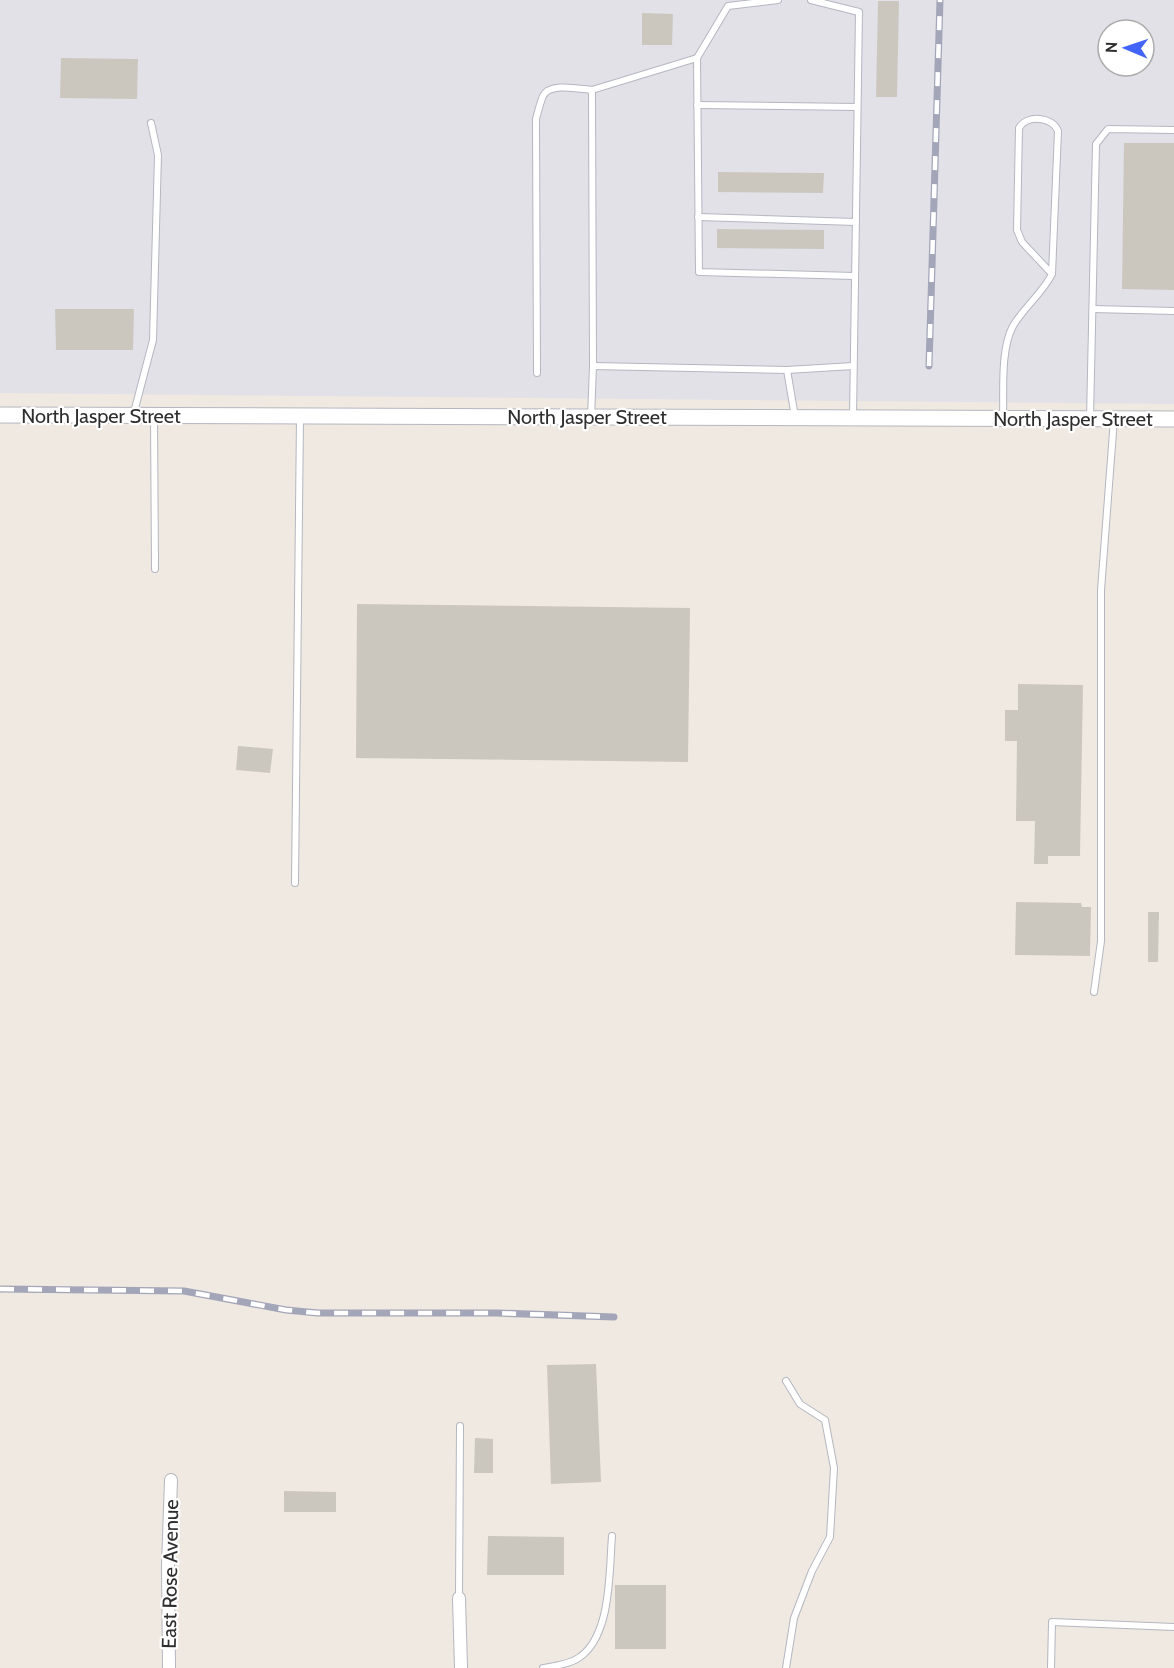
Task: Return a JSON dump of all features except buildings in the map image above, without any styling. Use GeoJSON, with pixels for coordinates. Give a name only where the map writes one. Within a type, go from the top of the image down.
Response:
{"type":"FeatureCollection","features":[{"type":"Feature","properties":{"kind":"street","name":"North Jasper Street"},"geometry":{"type":"LineString","coordinates":[[0,416],[1174,419]]}},
{"type":"Feature","properties":{"kind":"street","name":"East Rose Avenue"},"geometry":{"type":"LineString","coordinates":[[168,1668],[171,1480]]}},
{"type":"Feature","properties":{"kind":"street"},"geometry":{"type":"LineString","coordinates":[[459,1598],[461,1668]]}},
{"type":"Feature","properties":{"kind":"lane"},"geometry":{"type":"LineString","coordinates":[[778,0],[728,6],[697,58],[699,272],[855,276]]}},
{"type":"Feature","properties":{"kind":"lane"},"geometry":{"type":"LineString","coordinates":[[811,0],[859,12],[853,418]]}},
{"type":"Feature","properties":{"kind":"lane"},"geometry":{"type":"LineString","coordinates":[[537,373],[536,119],[543,96],[547,90],[554,88],[592,90],[697,58]]}},
{"type":"Feature","properties":{"kind":"lane"},"geometry":{"type":"LineString","coordinates":[[591,417],[593,366],[592,90]]}},
{"type":"Feature","properties":{"kind":"lane"},"geometry":{"type":"LineString","coordinates":[[698,105],[857,107]]}},
{"type":"Feature","properties":{"kind":"lane"},"geometry":{"type":"LineString","coordinates":[[1003,419],[1005,350],[1009,336],[1013,326],[1043,290],[1053,274],[1058,131],[1052,122],[1027,120],[1019,128],[1017,230],[1022,242],[1053,274]]}},
{"type":"Feature","properties":{"kind":"lane"},"geometry":{"type":"LineString","coordinates":[[133,416],[153,340],[158,155],[151,123]]}},
{"type":"Feature","properties":{"kind":"lane"},"geometry":{"type":"LineString","coordinates":[[1090,419],[1096,144],[1108,129],[1174,130]]}},
{"type":"Feature","properties":{"kind":"lane"},"geometry":{"type":"LineString","coordinates":[[698,217],[856,222]]}},
{"type":"Feature","properties":{"kind":"lane"},"geometry":{"type":"LineString","coordinates":[[1093,309],[1174,311]]}},
{"type":"Feature","properties":{"kind":"lane"},"geometry":{"type":"LineString","coordinates":[[593,366],[787,370],[853,366]]}},
{"type":"Feature","properties":{"kind":"lane"},"geometry":{"type":"LineString","coordinates":[[787,370],[795,418]]}},
{"type":"Feature","properties":{"kind":"lane"},"geometry":{"type":"LineString","coordinates":[[154,416],[155,569]]}},
{"type":"Feature","properties":{"kind":"lane"},"geometry":{"type":"LineString","coordinates":[[294,883],[300,417]]}},
{"type":"Feature","properties":{"kind":"lane"},"geometry":{"type":"LineString","coordinates":[[1094,992],[1101,941],[1102,559],[1114,419]]}},
{"type":"Feature","properties":{"kind":"lane"},"geometry":{"type":"LineString","coordinates":[[786,1382],[800,1404],[825,1420],[834,1468],[830,1537],[812,1571],[794,1618],[786,1668]]}},
{"type":"Feature","properties":{"kind":"lane"},"geometry":{"type":"LineString","coordinates":[[459,1598],[460,1426]]}},
{"type":"Feature","properties":{"kind":"lane"},"geometry":{"type":"LineString","coordinates":[[543,1668],[577,1659],[588,1649],[602,1627],[612,1536]]}},
{"type":"Feature","properties":{"kind":"lane"},"geometry":{"type":"LineString","coordinates":[[1051,1668],[1052,1622],[1174,1627]]}},
{"type":"Feature","properties":{"kind":"shaded area"},"geometry":{"type":"Polygon","coordinates":[[[0,0],[1174,0],[1174,404],[0,393],[0,0]]]}},
{"type":"Feature","properties":{"kind":"railway"},"geometry":{"type":"LineString","coordinates":[[929,366],[940,0]]}},
{"type":"Feature","properties":{"kind":"railway"},"geometry":{"type":"LineString","coordinates":[[0,1289],[184,1291],[286,1310],[318,1313],[497,1313],[614,1317]]}}]}
